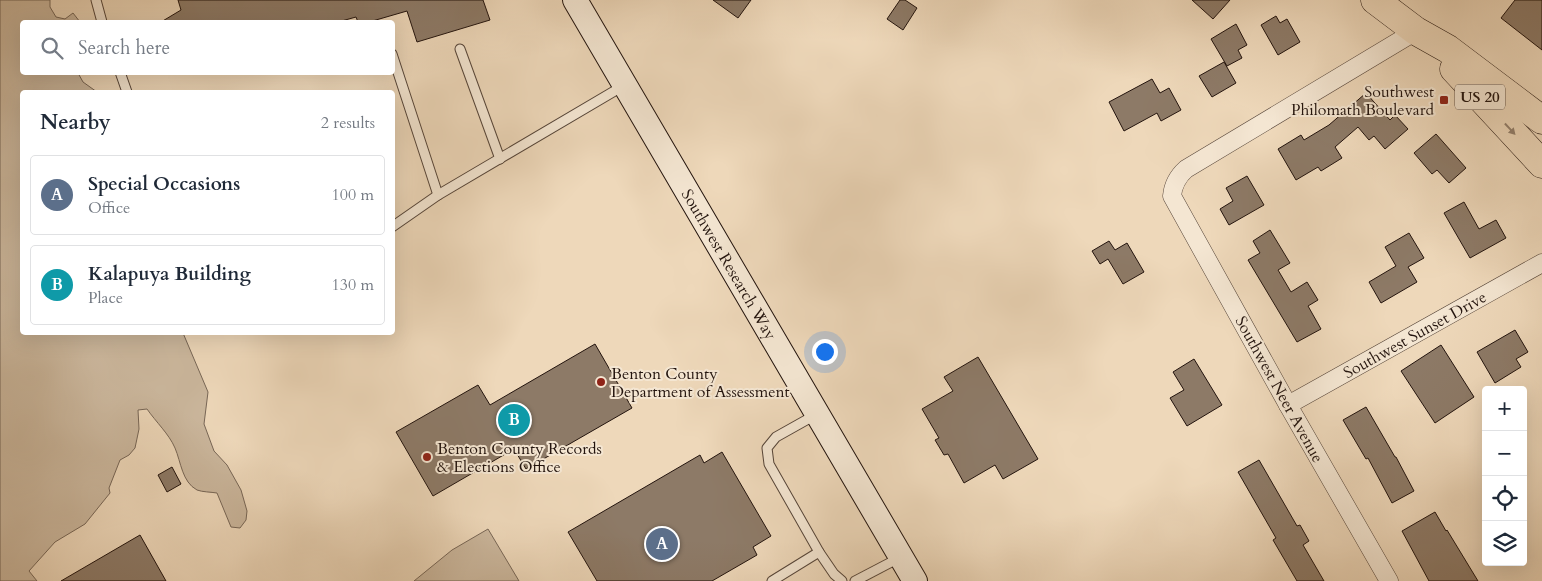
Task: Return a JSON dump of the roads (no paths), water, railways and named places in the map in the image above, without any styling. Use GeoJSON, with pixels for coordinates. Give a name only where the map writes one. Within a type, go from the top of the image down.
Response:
{"type":"FeatureCollection","features":[{"type":"Feature","properties":{"kind":"highway","name":"US 20"},"geometry":{"type":"LineString","coordinates":[[1375,0],[1416,31],[1448,49],[1542,120]]}},
{"type":"Feature","properties":{"kind":"highway","name":"US 20"},"geometry":{"type":"LineString","coordinates":[[1416,31],[1542,164]]}},
{"type":"Feature","properties":{"kind":"street","name":"Southwest Research Way"},"geometry":{"type":"LineString","coordinates":[[575,0],[915,581]]}},
{"type":"Feature","properties":{"kind":"street","name":"Southwest Neer Avenue"},"geometry":{"type":"LineString","coordinates":[[1389,581],[1288,405],[1172,196],[1179,175],[1186,169],[1416,31]]}},
{"type":"Feature","properties":{"kind":"street","name":"Southwest Sunset Drive"},"geometry":{"type":"LineString","coordinates":[[1288,405],[1542,263]]}},
{"type":"Feature","properties":{"kind":"lane"},"geometry":{"type":"LineString","coordinates":[[96,0],[101,20]]}},
{"type":"Feature","properties":{"kind":"lane"},"geometry":{"type":"LineString","coordinates":[[460,49],[500,159]]}},
{"type":"Feature","properties":{"kind":"lane"},"geometry":{"type":"LineString","coordinates":[[395,63],[438,195]]}},
{"type":"Feature","properties":{"kind":"lane"},"geometry":{"type":"LineString","coordinates":[[121,75],[127,90]]}},
{"type":"Feature","properties":{"kind":"lane"},"geometry":{"type":"LineString","coordinates":[[395,225],[438,195],[625,85]]}},
{"type":"Feature","properties":{"kind":"lane"},"geometry":{"type":"LineString","coordinates":[[818,414],[776,437],[767,448],[769,464],[819,552],[834,574],[842,581]]}},
{"type":"Feature","properties":{"kind":"lane"},"geometry":{"type":"LineString","coordinates":[[772,581],[819,552]]}},
{"type":"Feature","properties":{"kind":"lane"},"geometry":{"type":"LineString","coordinates":[[855,581],[900,557]]}},
{"type":"Feature","properties":{"kind":"place","name":"Southwest Philomath Boulevard"},"geometry":{"type":"Point","coordinates":[1444,100]}},
{"type":"Feature","properties":{"kind":"place","name":"Benton County Department of Assessment"},"geometry":{"type":"Point","coordinates":[601,382]}},
{"type":"Feature","properties":{"kind":"place","name":"Kalapuya Building"},"geometry":{"type":"Point","coordinates":[514,420]}},
{"type":"Feature","properties":{"kind":"place","name":"Benton County Records & Elections Office"},"geometry":{"type":"Point","coordinates":[427,457]}},
{"type":"Feature","properties":{"kind":"place","name":"Special Occasions"},"geometry":{"type":"Point","coordinates":[662,544]}}]}
